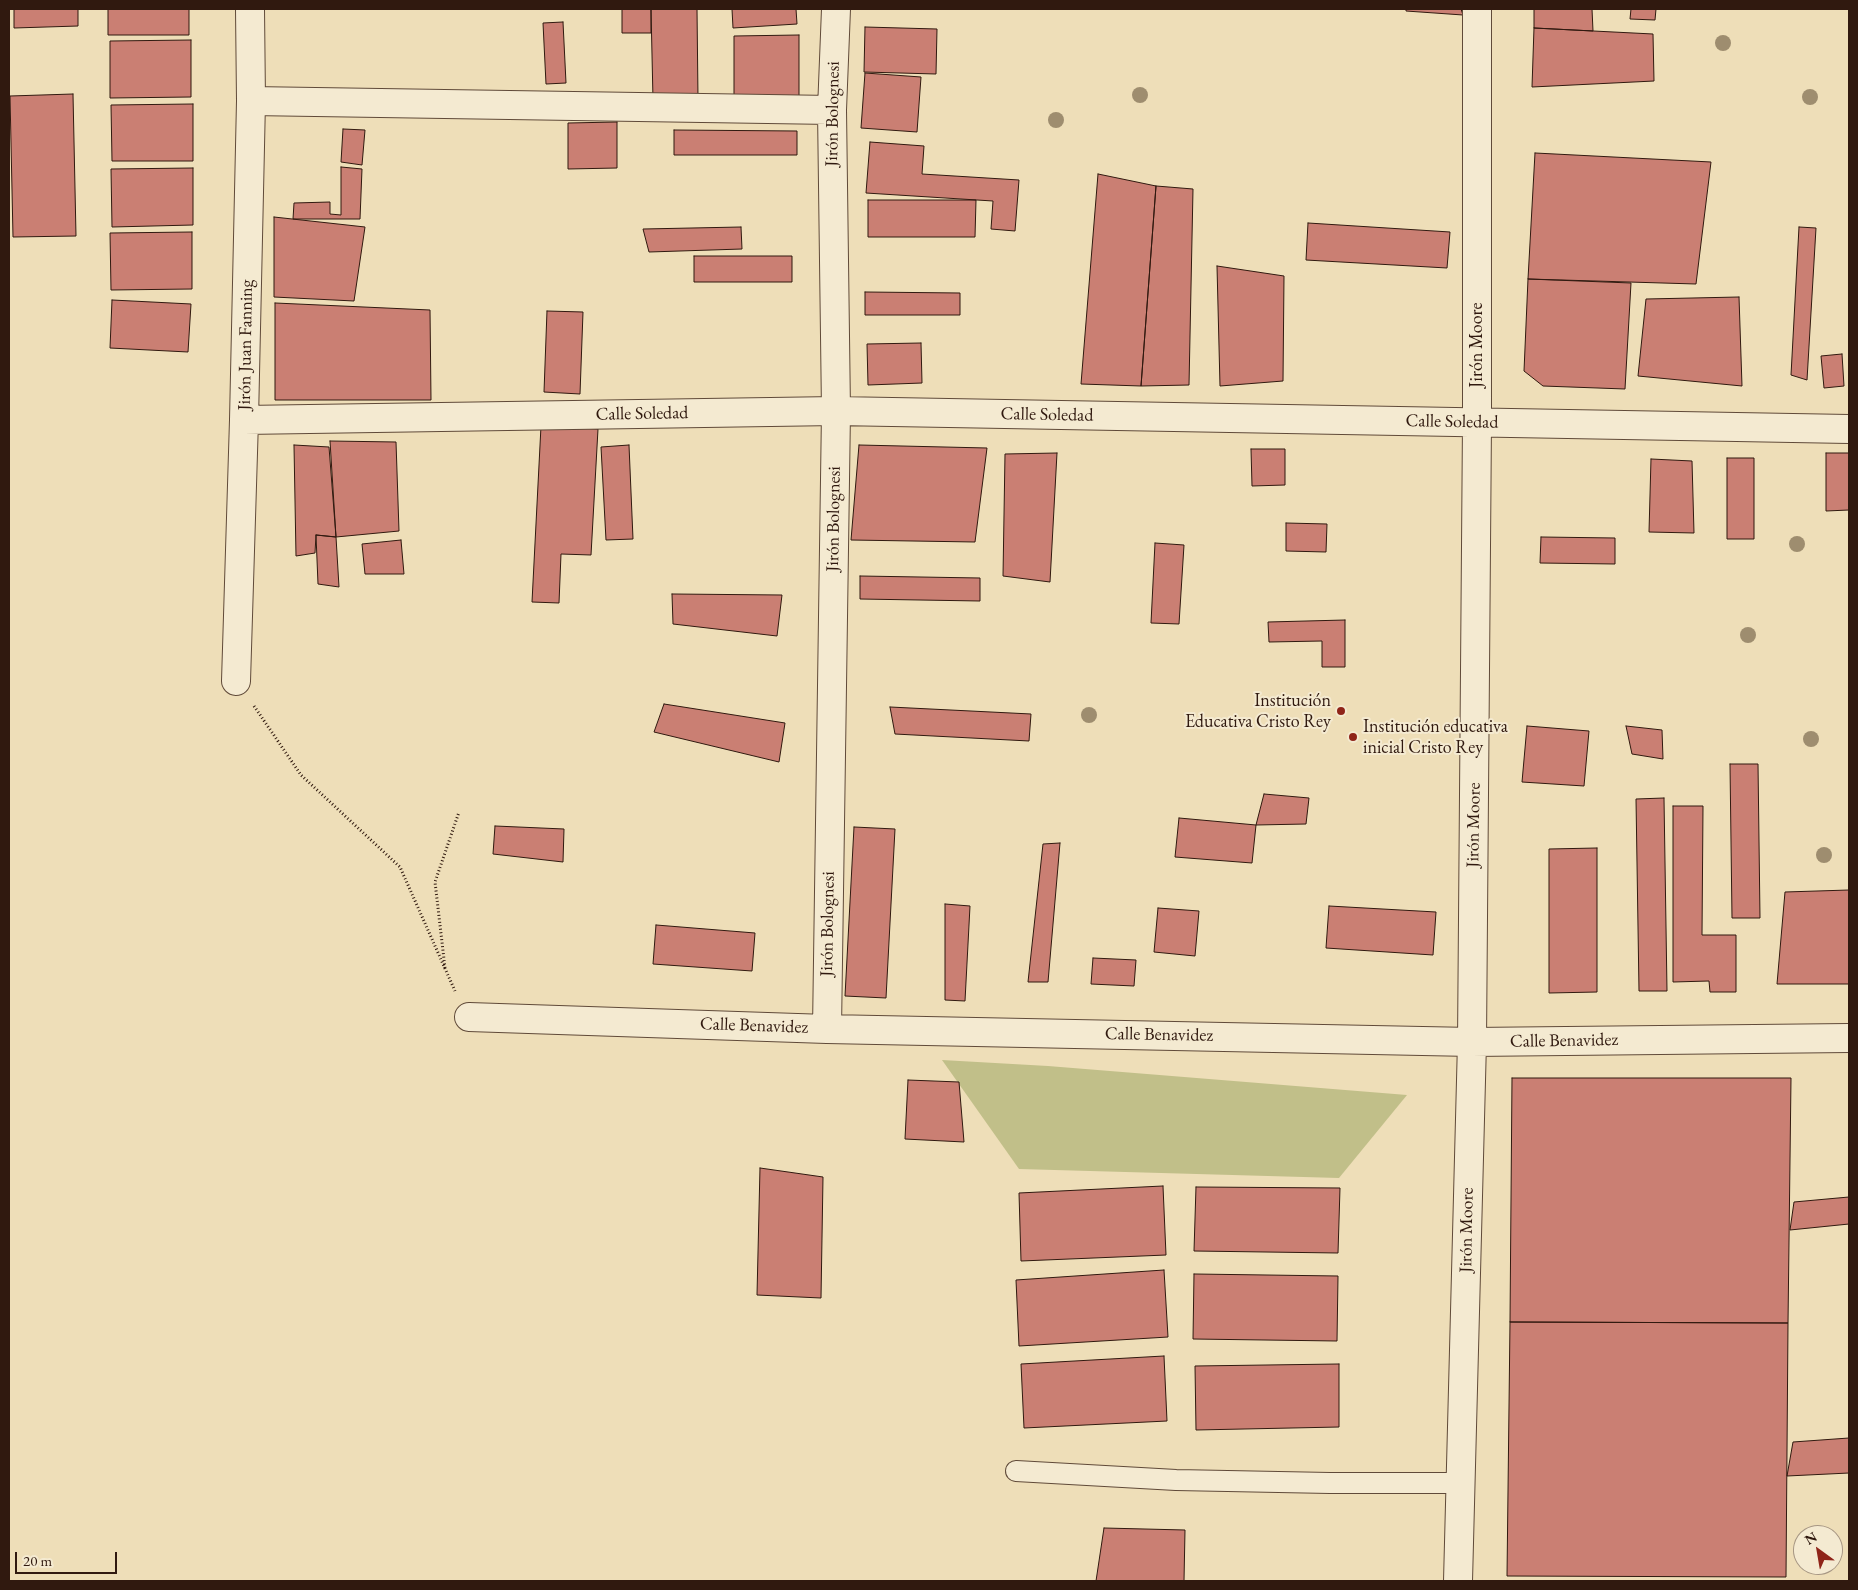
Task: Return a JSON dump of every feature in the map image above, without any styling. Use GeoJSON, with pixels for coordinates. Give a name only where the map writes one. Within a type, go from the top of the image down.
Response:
{"type":"FeatureCollection","features":[{"type":"Feature","properties":{"kind":"street","name":"Jirón Juan Fanning"},"geometry":{"type":"LineString","coordinates":[[236,681],[251,101],[250,9]]}},
{"type":"Feature","properties":{"kind":"street","name":"Jirón Bolognesi"},"geometry":{"type":"LineString","coordinates":[[827,1029],[836,411],[832,110],[836,9]]}},
{"type":"Feature","properties":{"kind":"street","name":"Jirón Moore"},"geometry":{"type":"LineString","coordinates":[[1458,1581],[1472,1042],[1477,422],[1477,9]]}},
{"type":"Feature","properties":{"kind":"street"},"geometry":{"type":"LineString","coordinates":[[251,101],[832,110]]}},
{"type":"Feature","properties":{"kind":"street","name":"Calle Soledad"},"geometry":{"type":"LineString","coordinates":[[244,420],[836,411],[1849,429]]}},
{"type":"Feature","properties":{"kind":"street","name":"Calle Benavidez"},"geometry":{"type":"LineString","coordinates":[[469,1017],[827,1029],[1472,1042],[1849,1038]]}},
{"type":"Feature","properties":{"kind":"lane"},"geometry":{"type":"LineString","coordinates":[[1016,1471],[1176,1480],[1460,1483]]}},
{"type":"Feature","properties":{"kind":"path"},"geometry":{"type":"LineString","coordinates":[[236,681],[301,775],[400,867],[446,974],[469,1017]]}},
{"type":"Feature","properties":{"kind":"path"},"geometry":{"type":"LineString","coordinates":[[446,974],[435,882],[459,812]]}},
{"type":"Feature","properties":{"kind":"shaded area"},"geometry":{"type":"Polygon","coordinates":[[[942,1060],[1048,1066],[1407,1095],[1339,1178],[1019,1169],[942,1060]]]}},
{"type":"Feature","properties":{"kind":"building"},"geometry":{"type":"Polygon","coordinates":[[[14,9],[78,9],[78,26],[14,28],[14,9]]]}},
{"type":"Feature","properties":{"kind":"building"},"geometry":{"type":"Polygon","coordinates":[[[108,9],[189,9],[189,35],[108,35],[108,9]]]}},
{"type":"Feature","properties":{"kind":"building"},"geometry":{"type":"Polygon","coordinates":[[[622,9],[651,9],[651,33],[622,33],[622,9]]]}},
{"type":"Feature","properties":{"kind":"building"},"geometry":{"type":"Polygon","coordinates":[[[651,9],[697,9],[698,99],[653,100],[651,9]]]}},
{"type":"Feature","properties":{"kind":"building"},"geometry":{"type":"Polygon","coordinates":[[[732,9],[796,9],[797,24],[733,28],[732,9]]]}},
{"type":"Feature","properties":{"kind":"building"},"geometry":{"type":"Polygon","coordinates":[[[1406,9],[1461,9],[1463,15],[1406,11],[1406,9]]]}},
{"type":"Feature","properties":{"kind":"building"},"geometry":{"type":"Polygon","coordinates":[[[1534,9],[1592,9],[1593,31],[1534,28],[1534,9]]]}},
{"type":"Feature","properties":{"kind":"building"},"geometry":{"type":"Polygon","coordinates":[[[1631,9],[1656,9],[1655,20],[1630,19],[1631,9]]]}},
{"type":"Feature","properties":{"kind":"building"},"geometry":{"type":"Polygon","coordinates":[[[563,22],[566,83],[546,84],[543,23],[563,22]]]}},
{"type":"Feature","properties":{"kind":"building"},"geometry":{"type":"Polygon","coordinates":[[[865,27],[937,29],[936,74],[864,72],[865,27]]]}},
{"type":"Feature","properties":{"kind":"building"},"geometry":{"type":"Polygon","coordinates":[[[1534,28],[1653,34],[1654,81],[1532,87],[1534,28]]]}},
{"type":"Feature","properties":{"kind":"building"},"geometry":{"type":"Polygon","coordinates":[[[799,35],[799,100],[734,100],[734,36],[799,35]]]}},
{"type":"Feature","properties":{"kind":"building"},"geometry":{"type":"Polygon","coordinates":[[[191,40],[191,97],[110,98],[110,41],[191,40]]]}},
{"type":"Feature","properties":{"kind":"building"},"geometry":{"type":"Polygon","coordinates":[[[865,73],[921,77],[917,132],[861,128],[865,73]]]}},
{"type":"Feature","properties":{"kind":"building"},"geometry":{"type":"Polygon","coordinates":[[[73,94],[76,236],[13,237],[10,96],[73,94]]]}},
{"type":"Feature","properties":{"kind":"building"},"geometry":{"type":"Polygon","coordinates":[[[193,104],[193,161],[112,161],[111,105],[193,104]]]}},
{"type":"Feature","properties":{"kind":"building"},"geometry":{"type":"Polygon","coordinates":[[[617,122],[617,168],[568,169],[568,123],[617,122]]]}},
{"type":"Feature","properties":{"kind":"building"},"geometry":{"type":"Polygon","coordinates":[[[343,129],[365,130],[362,165],[341,162],[343,129]]]}},
{"type":"Feature","properties":{"kind":"building"},"geometry":{"type":"Polygon","coordinates":[[[674,130],[797,131],[797,155],[674,155],[674,130]]]}},
{"type":"Feature","properties":{"kind":"building"},"geometry":{"type":"Polygon","coordinates":[[[870,142],[924,146],[922,174],[1019,180],[1015,231],[991,229],[993,201],[866,193],[870,142]]]}},
{"type":"Feature","properties":{"kind":"building"},"geometry":{"type":"Polygon","coordinates":[[[1535,153],[1711,162],[1696,284],[1528,279],[1535,153]]]}},
{"type":"Feature","properties":{"kind":"building"},"geometry":{"type":"Polygon","coordinates":[[[341,167],[362,169],[360,219],[293,219],[294,203],[330,202],[330,214],[341,215],[341,167]]]}},
{"type":"Feature","properties":{"kind":"building"},"geometry":{"type":"Polygon","coordinates":[[[193,168],[193,225],[112,227],[111,169],[193,168]]]}},
{"type":"Feature","properties":{"kind":"building"},"geometry":{"type":"Polygon","coordinates":[[[1098,174],[1156,186],[1141,386],[1081,384],[1098,174]]]}},
{"type":"Feature","properties":{"kind":"building"},"geometry":{"type":"Polygon","coordinates":[[[1156,186],[1193,189],[1189,385],[1141,386],[1156,186]]]}},
{"type":"Feature","properties":{"kind":"building"},"geometry":{"type":"Polygon","coordinates":[[[868,200],[976,200],[975,237],[868,237],[868,200]]]}},
{"type":"Feature","properties":{"kind":"building"},"geometry":{"type":"Polygon","coordinates":[[[274,217],[365,227],[354,301],[274,297],[274,217]]]}},
{"type":"Feature","properties":{"kind":"building"},"geometry":{"type":"Polygon","coordinates":[[[1308,223],[1450,232],[1447,268],[1306,260],[1308,223]]]}},
{"type":"Feature","properties":{"kind":"building"},"geometry":{"type":"Polygon","coordinates":[[[741,227],[742,249],[649,252],[643,229],[741,227]]]}},
{"type":"Feature","properties":{"kind":"building"},"geometry":{"type":"Polygon","coordinates":[[[1799,227],[1816,228],[1807,380],[1791,375],[1799,227]]]}},
{"type":"Feature","properties":{"kind":"building"},"geometry":{"type":"Polygon","coordinates":[[[192,232],[192,289],[111,290],[110,233],[192,232]]]}},
{"type":"Feature","properties":{"kind":"building"},"geometry":{"type":"Polygon","coordinates":[[[694,256],[792,256],[792,282],[694,282],[694,256]]]}},
{"type":"Feature","properties":{"kind":"building"},"geometry":{"type":"Polygon","coordinates":[[[1217,266],[1284,276],[1283,381],[1220,386],[1217,266]]]}},
{"type":"Feature","properties":{"kind":"building"},"geometry":{"type":"Polygon","coordinates":[[[1528,279],[1631,283],[1625,389],[1543,386],[1524,371],[1528,279]]]}},
{"type":"Feature","properties":{"kind":"building"},"geometry":{"type":"Polygon","coordinates":[[[865,292],[960,293],[960,315],[865,315],[865,292]]]}},
{"type":"Feature","properties":{"kind":"building"},"geometry":{"type":"Polygon","coordinates":[[[1739,297],[1742,386],[1638,376],[1646,299],[1739,297]]]}},
{"type":"Feature","properties":{"kind":"building"},"geometry":{"type":"Polygon","coordinates":[[[112,300],[191,304],[188,352],[110,348],[112,300]]]}},
{"type":"Feature","properties":{"kind":"building"},"geometry":{"type":"Polygon","coordinates":[[[275,303],[430,310],[431,400],[275,400],[275,303]]]}},
{"type":"Feature","properties":{"kind":"building"},"geometry":{"type":"Polygon","coordinates":[[[547,311],[583,312],[580,394],[544,392],[547,311]]]}},
{"type":"Feature","properties":{"kind":"building"},"geometry":{"type":"Polygon","coordinates":[[[921,343],[922,383],[868,385],[867,344],[921,343]]]}},
{"type":"Feature","properties":{"kind":"building"},"geometry":{"type":"Polygon","coordinates":[[[1842,354],[1844,386],[1824,388],[1821,356],[1842,354]]]}},
{"type":"Feature","properties":{"kind":"building"},"geometry":{"type":"Polygon","coordinates":[[[541,426],[598,429],[591,555],[561,554],[559,603],[532,602],[541,426]]]}},
{"type":"Feature","properties":{"kind":"building"},"geometry":{"type":"Polygon","coordinates":[[[330,441],[396,442],[399,531],[336,537],[330,441]]]}},
{"type":"Feature","properties":{"kind":"building"},"geometry":{"type":"Polygon","coordinates":[[[294,445],[329,447],[336,537],[316,535],[315,553],[296,556],[294,445]]]}},
{"type":"Feature","properties":{"kind":"building"},"geometry":{"type":"Polygon","coordinates":[[[629,445],[633,539],[606,540],[601,447],[629,445]]]}},
{"type":"Feature","properties":{"kind":"building"},"geometry":{"type":"Polygon","coordinates":[[[859,445],[987,448],[975,542],[851,540],[859,445]]]}},
{"type":"Feature","properties":{"kind":"building"},"geometry":{"type":"Polygon","coordinates":[[[1251,449],[1285,449],[1285,485],[1252,486],[1251,449]]]}},
{"type":"Feature","properties":{"kind":"building"},"geometry":{"type":"Polygon","coordinates":[[[1057,453],[1050,582],[1003,576],[1005,454],[1057,453]]]}},
{"type":"Feature","properties":{"kind":"building"},"geometry":{"type":"Polygon","coordinates":[[[1826,453],[1849,453],[1849,510],[1826,511],[1826,453]]]}},
{"type":"Feature","properties":{"kind":"building"},"geometry":{"type":"Polygon","coordinates":[[[1727,458],[1754,458],[1754,539],[1727,539],[1727,458]]]}},
{"type":"Feature","properties":{"kind":"building"},"geometry":{"type":"Polygon","coordinates":[[[1651,459],[1692,461],[1694,533],[1649,532],[1651,459]]]}},
{"type":"Feature","properties":{"kind":"building"},"geometry":{"type":"Polygon","coordinates":[[[1286,523],[1327,524],[1326,552],[1286,551],[1286,523]]]}},
{"type":"Feature","properties":{"kind":"building"},"geometry":{"type":"Polygon","coordinates":[[[316,535],[336,537],[339,587],[318,584],[316,535]]]}},
{"type":"Feature","properties":{"kind":"building"},"geometry":{"type":"Polygon","coordinates":[[[1541,537],[1615,538],[1615,564],[1540,563],[1541,537]]]}},
{"type":"Feature","properties":{"kind":"building"},"geometry":{"type":"Polygon","coordinates":[[[401,540],[404,574],[365,574],[362,544],[401,540]]]}},
{"type":"Feature","properties":{"kind":"building"},"geometry":{"type":"Polygon","coordinates":[[[1155,543],[1184,545],[1179,624],[1151,623],[1155,543]]]}},
{"type":"Feature","properties":{"kind":"building"},"geometry":{"type":"Polygon","coordinates":[[[860,576],[980,578],[980,601],[860,599],[860,576]]]}},
{"type":"Feature","properties":{"kind":"building"},"geometry":{"type":"Polygon","coordinates":[[[672,594],[782,595],[777,636],[673,624],[672,594]]]}},
{"type":"Feature","properties":{"kind":"building"},"geometry":{"type":"Polygon","coordinates":[[[1345,620],[1345,667],[1322,667],[1322,641],[1269,642],[1268,622],[1345,620]]]}},
{"type":"Feature","properties":{"kind":"building"},"geometry":{"type":"Polygon","coordinates":[[[664,704],[785,723],[779,762],[654,732],[664,704]]]}},
{"type":"Feature","properties":{"kind":"building"},"geometry":{"type":"Polygon","coordinates":[[[890,707],[1031,714],[1029,741],[895,734],[890,707]]]}},
{"type":"Feature","properties":{"kind":"building"},"geometry":{"type":"Polygon","coordinates":[[[1527,726],[1589,731],[1584,786],[1522,782],[1527,726]]]}},
{"type":"Feature","properties":{"kind":"building"},"geometry":{"type":"Polygon","coordinates":[[[1626,726],[1662,730],[1663,759],[1632,754],[1626,726]]]}},
{"type":"Feature","properties":{"kind":"building"},"geometry":{"type":"Polygon","coordinates":[[[1730,764],[1758,764],[1760,918],[1732,918],[1730,764]]]}},
{"type":"Feature","properties":{"kind":"building"},"geometry":{"type":"Polygon","coordinates":[[[1264,794],[1309,798],[1306,824],[1256,825],[1264,794]]]}},
{"type":"Feature","properties":{"kind":"building"},"geometry":{"type":"Polygon","coordinates":[[[1664,798],[1667,991],[1639,991],[1636,799],[1664,798]]]}},
{"type":"Feature","properties":{"kind":"building"},"geometry":{"type":"Polygon","coordinates":[[[1673,806],[1703,806],[1702,935],[1736,935],[1736,992],[1710,992],[1709,981],[1673,982],[1673,806]]]}},
{"type":"Feature","properties":{"kind":"building"},"geometry":{"type":"Polygon","coordinates":[[[1179,818],[1256,825],[1252,863],[1175,857],[1179,818]]]}},
{"type":"Feature","properties":{"kind":"building"},"geometry":{"type":"Polygon","coordinates":[[[495,826],[564,829],[563,862],[493,854],[495,826]]]}},
{"type":"Feature","properties":{"kind":"building"},"geometry":{"type":"Polygon","coordinates":[[[854,827],[895,829],[886,998],[845,996],[854,827]]]}},
{"type":"Feature","properties":{"kind":"building"},"geometry":{"type":"Polygon","coordinates":[[[1060,843],[1048,982],[1028,982],[1043,844],[1060,843]]]}},
{"type":"Feature","properties":{"kind":"building"},"geometry":{"type":"Polygon","coordinates":[[[1597,848],[1597,992],[1549,993],[1549,849],[1597,848]]]}},
{"type":"Feature","properties":{"kind":"building"},"geometry":{"type":"Polygon","coordinates":[[[1849,890],[1849,984],[1777,984],[1785,892],[1849,890]]]}},
{"type":"Feature","properties":{"kind":"building"},"geometry":{"type":"Polygon","coordinates":[[[945,904],[970,906],[965,1001],[945,1000],[945,904]]]}},
{"type":"Feature","properties":{"kind":"building"},"geometry":{"type":"Polygon","coordinates":[[[1329,906],[1436,912],[1433,955],[1326,948],[1329,906]]]}},
{"type":"Feature","properties":{"kind":"building"},"geometry":{"type":"Polygon","coordinates":[[[1158,908],[1199,911],[1195,956],[1154,952],[1158,908]]]}},
{"type":"Feature","properties":{"kind":"building"},"geometry":{"type":"Polygon","coordinates":[[[656,925],[755,933],[752,971],[653,964],[656,925]]]}},
{"type":"Feature","properties":{"kind":"building"},"geometry":{"type":"Polygon","coordinates":[[[1093,958],[1136,960],[1134,986],[1091,984],[1093,958]]]}},
{"type":"Feature","properties":{"kind":"building"},"geometry":{"type":"Polygon","coordinates":[[[1512,1078],[1791,1078],[1788,1323],[1510,1322],[1512,1078]]]}},
{"type":"Feature","properties":{"kind":"building"},"geometry":{"type":"Polygon","coordinates":[[[908,1080],[959,1082],[964,1142],[905,1139],[908,1080]]]}},
{"type":"Feature","properties":{"kind":"building"},"geometry":{"type":"Polygon","coordinates":[[[760,1168],[823,1177],[821,1298],[757,1295],[760,1168]]]}},
{"type":"Feature","properties":{"kind":"building"},"geometry":{"type":"Polygon","coordinates":[[[1163,1186],[1166,1255],[1021,1261],[1019,1193],[1163,1186]]]}},
{"type":"Feature","properties":{"kind":"building"},"geometry":{"type":"Polygon","coordinates":[[[1196,1187],[1340,1188],[1338,1253],[1194,1251],[1196,1187]]]}},
{"type":"Feature","properties":{"kind":"building"},"geometry":{"type":"Polygon","coordinates":[[[1849,1197],[1849,1224],[1790,1230],[1794,1202],[1849,1197]]]}},
{"type":"Feature","properties":{"kind":"building"},"geometry":{"type":"Polygon","coordinates":[[[1164,1270],[1168,1337],[1019,1346],[1016,1280],[1164,1270]]]}},
{"type":"Feature","properties":{"kind":"building"},"geometry":{"type":"Polygon","coordinates":[[[1194,1274],[1338,1276],[1337,1341],[1193,1339],[1194,1274]]]}},
{"type":"Feature","properties":{"kind":"building"},"geometry":{"type":"Polygon","coordinates":[[[1510,1322],[1788,1323],[1786,1577],[1507,1576],[1510,1322]]]}},
{"type":"Feature","properties":{"kind":"building"},"geometry":{"type":"Polygon","coordinates":[[[1164,1356],[1167,1421],[1024,1428],[1021,1364],[1164,1356]]]}},
{"type":"Feature","properties":{"kind":"building"},"geometry":{"type":"Polygon","coordinates":[[[1339,1364],[1339,1427],[1196,1430],[1195,1366],[1339,1364]]]}},
{"type":"Feature","properties":{"kind":"building"},"geometry":{"type":"Polygon","coordinates":[[[1849,1438],[1849,1473],[1787,1476],[1793,1442],[1849,1438]]]}},
{"type":"Feature","properties":{"kind":"building"},"geometry":{"type":"Polygon","coordinates":[[[1104,1528],[1185,1530],[1184,1581],[1096,1581],[1104,1528]]]}},
{"type":"Feature","properties":{"kind":"place","name":"Institución Educativa Cristo Rey"},"geometry":{"type":"Point","coordinates":[1341,711]}},
{"type":"Feature","properties":{"kind":"place","name":"Institución educativa inicial Cristo Rey"},"geometry":{"type":"Point","coordinates":[1353,737]}}]}
